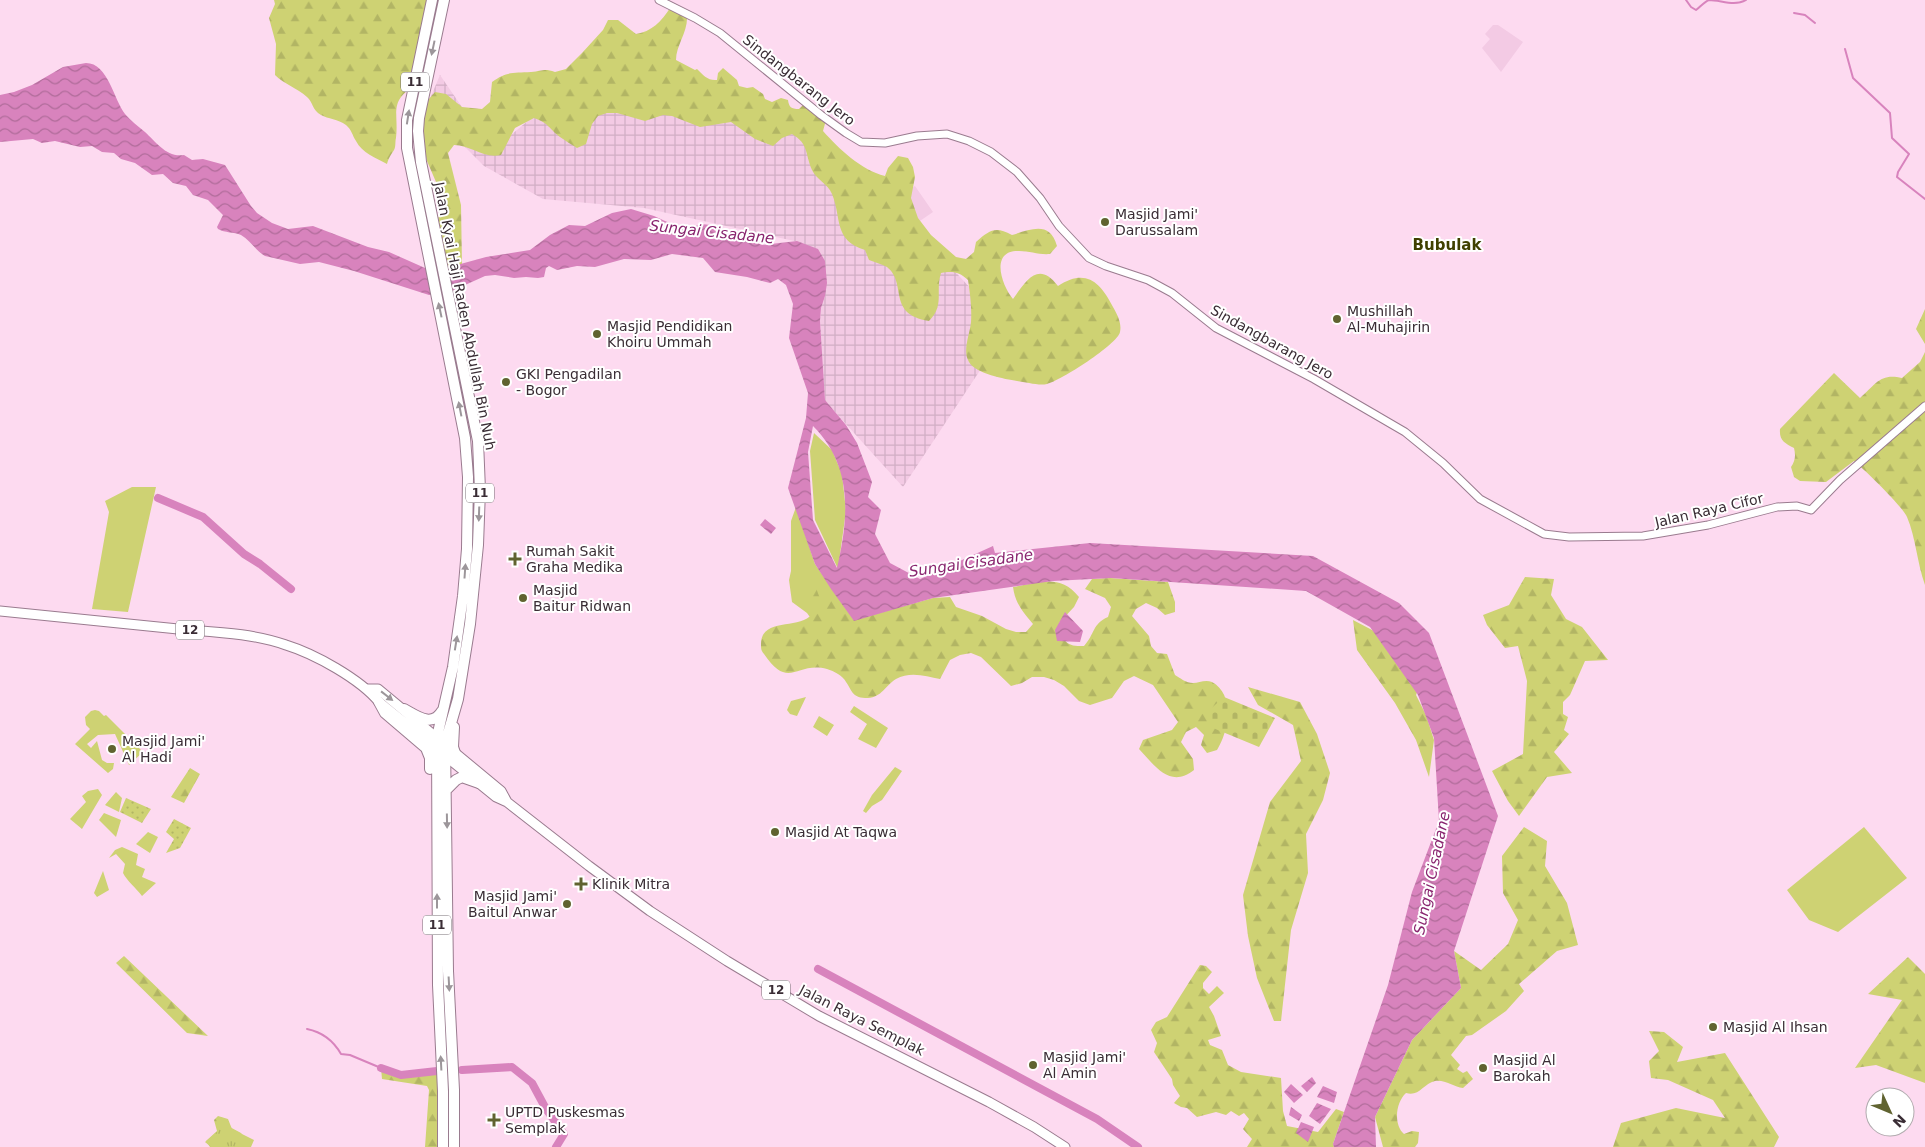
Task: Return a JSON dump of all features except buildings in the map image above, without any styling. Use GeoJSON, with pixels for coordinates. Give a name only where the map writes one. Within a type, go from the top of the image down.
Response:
{"type":"FeatureCollection","features":[{"type":"Feature","properties":{"kind":"highway","name":"Jalan Kyai Haji Raden Abdullah Bin Nuh"},"geometry":{"type":"LineString","coordinates":[[432,0],[406,136],[410,166],[465,438],[468,477],[466,549],[460,619],[446,703],[444,747],[436,824],[443,1147]]}},
{"type":"Feature","properties":{"kind":"highway","name":"Jalan Kyai Haji Raden Abdullah Bin Nuh"},"geometry":{"type":"LineString","coordinates":[[444,0],[419,118],[420,162],[478,441],[480,470],[478,545],[470,624],[458,699],[453,746],[444,747]]}},
{"type":"Feature","properties":{"kind":"highway"},"geometry":{"type":"LineString","coordinates":[[379,702],[385,713],[428,751],[432,805],[436,824]]}},
{"type":"Feature","properties":{"kind":"highway","name":"12"},"geometry":{"type":"LineString","coordinates":[[404,710],[425,720],[432,720],[439,715],[446,703]]}},
{"type":"Feature","properties":{"kind":"highway","name":"Jalan Kyai Haji Raden Abdullah Bin Nuh"},"geometry":{"type":"LineString","coordinates":[[444,747],[448,972],[454,1090],[454,1147]]}},
{"type":"Feature","properties":{"kind":"highway"},"geometry":{"type":"LineString","coordinates":[[446,790],[462,777],[479,783]]}},
{"type":"Feature","properties":{"kind":"highway"},"geometry":{"type":"LineString","coordinates":[[443,1091],[454,1090]]}},
{"type":"Feature","properties":{"kind":"main road","name":"12"},"geometry":{"type":"LineString","coordinates":[[0,611],[218,633],[268,640],[288,645],[336,668],[368,689],[379,702],[444,747]]}},
{"type":"Feature","properties":{"kind":"main road","name":"12"},"geometry":{"type":"LineString","coordinates":[[368,689],[378,689],[444,747]]}},
{"type":"Feature","properties":{"kind":"main road","name":"Jalan Raya Semplak"},"geometry":{"type":"LineString","coordinates":[[444,747],[479,783],[496,797],[507,802],[588,866],[650,911],[727,962],[819,1016],[1034,1126],[1065,1147]]}},
{"type":"Feature","properties":{"kind":"main road","name":"Jalan Raya Semplak"},"geometry":{"type":"LineString","coordinates":[[444,747],[500,791],[507,802]]}},
{"type":"Feature","properties":{"kind":"street","name":"Sindangbarang Jero"},"geometry":{"type":"LineString","coordinates":[[659,0],[720,33],[821,115],[854,138],[869,143],[885,143],[917,136],[947,134],[969,141],[991,152],[1017,172],[1040,198],[1059,226],[1089,258],[1106,266],[1148,280],[1172,293],[1216,328],[1321,383],[1406,432]]}},
{"type":"Feature","properties":{"kind":"street","name":"Jalan Raya Cifor"},"geometry":{"type":"LineString","coordinates":[[1406,432],[1443,463],[1480,499],[1544,534],[1557,536],[1643,536],[1708,525],[1777,507],[1797,506],[1811,510],[1840,480],[1925,406]]}},
{"type":"Feature","properties":{"kind":"shaded area"},"geometry":{"type":"Polygon","coordinates":[[[1493,25],[1498,25],[1523,42],[1501,72],[1482,48],[1490,39],[1485,34],[1493,25]]]}},
{"type":"Feature","properties":{"kind":"shaded area"},"geometry":{"type":"Polygon","coordinates":[[[440,75],[492,151],[556,97],[775,116],[881,193],[1008,328],[903,487],[825,401],[820,321],[821,308],[825,296],[799,242],[644,208],[543,199],[484,166],[426,108],[440,75]]]}},
{"type":"Feature","properties":{"kind":"shaded area"},"geometry":{"type":"Polygon","coordinates":[[[915,186],[933,212],[914,225],[897,196],[915,186]]]}},
{"type":"Feature","properties":{"kind":"green space"},"geometry":{"type":"Polygon","coordinates":[[[274,0],[434,0],[437,5],[428,28],[430,37],[427,40],[416,85],[407,91],[398,102],[395,147],[387,164],[362,149],[346,125],[318,113],[307,97],[275,75],[276,44],[269,18],[275,4],[274,0]]]}},
{"type":"Feature","properties":{"kind":"green space"},"geometry":{"type":"Polygon","coordinates":[[[670,8],[687,16],[686,28],[676,60],[695,70],[697,69],[711,80],[717,80],[718,73],[723,68],[737,80],[739,86],[753,87],[763,94],[765,99],[772,102],[781,98],[788,100],[792,108],[799,109],[806,102],[826,120],[823,131],[836,145],[859,164],[876,173],[885,176],[888,168],[898,156],[908,158],[913,167],[915,177],[911,198],[918,218],[931,235],[956,257],[966,259],[974,252],[976,242],[989,232],[997,230],[1012,235],[1039,229],[1050,233],[1057,246],[1050,254],[1019,251],[1010,252],[1004,256],[1001,262],[1002,278],[1009,293],[1013,299],[1028,280],[1038,274],[1051,278],[1058,286],[1076,278],[1091,280],[1103,290],[1118,316],[1120,332],[1117,338],[1088,361],[1047,384],[1005,379],[978,370],[969,362],[966,353],[971,317],[968,280],[956,273],[941,273],[937,309],[929,321],[907,312],[902,305],[893,274],[887,267],[869,260],[865,250],[855,246],[843,234],[832,194],[828,187],[814,173],[806,150],[801,142],[792,134],[782,138],[773,146],[755,139],[731,122],[700,127],[672,116],[663,115],[645,121],[617,113],[607,113],[598,116],[592,124],[586,144],[577,148],[560,137],[546,124],[534,118],[515,128],[501,155],[483,154],[466,147],[454,145],[448,153],[461,205],[462,265],[446,268],[438,221],[441,199],[439,189],[427,161],[420,131],[428,100],[435,92],[446,94],[462,107],[482,109],[490,102],[492,82],[497,78],[511,73],[546,70],[555,72],[566,69],[603,30],[608,20],[618,20],[636,34],[647,31],[656,25],[670,8]]]}},
{"type":"Feature","properties":{"kind":"green space"},"geometry":{"type":"Polygon","coordinates":[[[1925,309],[1925,344],[1916,329],[1925,309]]]}},
{"type":"Feature","properties":{"kind":"green space"},"geometry":{"type":"Polygon","coordinates":[[[1925,352],[1925,585],[1907,517],[1891,497],[1854,461],[1826,482],[1800,481],[1794,477],[1791,467],[1795,458],[1794,448],[1783,441],[1780,436],[1780,429],[1834,373],[1860,398],[1883,378],[1902,378],[1920,362],[1925,352]]]}},
{"type":"Feature","properties":{"kind":"green space"},"geometry":{"type":"Polygon","coordinates":[[[814,433],[832,450],[842,474],[846,511],[838,569],[815,520],[810,451],[814,433]]]}},
{"type":"Feature","properties":{"kind":"green space"},"geometry":{"type":"Polygon","coordinates":[[[132,487],[156,487],[128,612],[92,609],[109,512],[105,501],[132,487]]]}},
{"type":"Feature","properties":{"kind":"green space"},"geometry":{"type":"Polygon","coordinates":[[[796,507],[815,564],[854,621],[819,630],[807,613],[792,602],[789,580],[791,571],[791,521],[796,507]]]}},
{"type":"Feature","properties":{"kind":"green space"},"geometry":{"type":"Polygon","coordinates":[[[1525,577],[1554,579],[1551,595],[1566,619],[1582,627],[1608,660],[1585,661],[1570,695],[1563,702],[1563,714],[1568,717],[1564,730],[1569,734],[1554,752],[1572,773],[1547,777],[1519,816],[1508,801],[1492,771],[1523,754],[1527,681],[1518,646],[1505,648],[1487,625],[1483,615],[1509,605],[1525,577]]]}},
{"type":"Feature","properties":{"kind":"green space"},"geometry":{"type":"Polygon","coordinates":[[[1110,578],[1168,582],[1175,602],[1175,612],[1165,615],[1157,608],[1146,603],[1136,609],[1132,616],[1149,636],[1151,646],[1157,653],[1167,654],[1175,675],[1190,683],[1212,682],[1220,688],[1224,696],[1228,714],[1227,724],[1217,750],[1207,753],[1201,745],[1204,735],[1196,727],[1186,732],[1181,742],[1193,759],[1194,770],[1185,775],[1178,777],[1164,773],[1139,749],[1143,740],[1172,730],[1178,722],[1153,685],[1134,676],[1124,681],[1112,698],[1090,705],[1079,701],[1064,686],[1044,677],[1032,677],[1022,683],[1011,686],[981,657],[971,653],[960,655],[950,660],[940,679],[907,675],[896,679],[877,696],[863,698],[854,694],[841,676],[827,669],[808,668],[787,673],[780,671],[761,649],[763,636],[767,630],[799,622],[812,614],[815,605],[812,592],[814,588],[816,588],[822,604],[831,589],[854,620],[933,598],[950,597],[956,607],[982,616],[1006,629],[1026,632],[1033,624],[1018,603],[1013,587],[1049,581],[1064,585],[1079,597],[1074,607],[1059,623],[1066,642],[1084,646],[1096,626],[1108,617],[1111,607],[1105,598],[1085,589],[1092,579],[1110,578]]]}},
{"type":"Feature","properties":{"kind":"green space"},"geometry":{"type":"Polygon","coordinates":[[[1353,620],[1374,631],[1422,680],[1416,695],[1426,715],[1434,740],[1429,777],[1416,740],[1395,703],[1357,650],[1353,620]]]}},
{"type":"Feature","properties":{"kind":"green space"},"geometry":{"type":"Polygon","coordinates":[[[1248,687],[1300,702],[1317,734],[1330,773],[1323,800],[1306,834],[1308,873],[1291,930],[1281,1021],[1274,1021],[1257,978],[1248,936],[1243,895],[1270,802],[1301,761],[1293,725],[1258,705],[1248,687]]]}},
{"type":"Feature","properties":{"kind":"green space"},"geometry":{"type":"Polygon","coordinates":[[[806,697],[797,716],[790,714],[787,710],[791,701],[806,697]]]}},
{"type":"Feature","properties":{"kind":"green space"},"geometry":{"type":"Polygon","coordinates":[[[1224,697],[1275,718],[1259,747],[1213,728],[1207,712],[1224,697]]]}},
{"type":"Feature","properties":{"kind":"green space"},"geometry":{"type":"Polygon","coordinates":[[[854,706],[888,728],[876,748],[858,739],[867,724],[850,712],[854,706]]]}},
{"type":"Feature","properties":{"kind":"green space"},"geometry":{"type":"Polygon","coordinates":[[[95,710],[104,716],[106,715],[143,752],[129,765],[115,734],[98,735],[87,744],[91,748],[97,741],[102,760],[107,763],[114,763],[113,769],[108,773],[75,744],[90,729],[86,725],[85,717],[95,710]]]}},
{"type":"Feature","properties":{"kind":"green space"},"geometry":{"type":"Polygon","coordinates":[[[819,716],[834,725],[827,736],[813,727],[819,716]]]}},
{"type":"Feature","properties":{"kind":"green space"},"geometry":{"type":"Polygon","coordinates":[[[895,767],[902,771],[882,800],[872,806],[866,813],[863,811],[872,795],[895,767]]]}},
{"type":"Feature","properties":{"kind":"green space"},"geometry":{"type":"Polygon","coordinates":[[[190,768],[200,774],[184,803],[171,797],[190,768]]]}},
{"type":"Feature","properties":{"kind":"green space"},"geometry":{"type":"Polygon","coordinates":[[[98,789],[102,795],[82,829],[70,819],[86,802],[82,796],[88,791],[98,789]]]}},
{"type":"Feature","properties":{"kind":"green space"},"geometry":{"type":"Polygon","coordinates":[[[116,792],[122,798],[119,812],[105,805],[116,792]]]}},
{"type":"Feature","properties":{"kind":"green space"},"geometry":{"type":"Polygon","coordinates":[[[126,798],[151,809],[142,823],[120,812],[126,798]]]}},
{"type":"Feature","properties":{"kind":"green space"},"geometry":{"type":"Polygon","coordinates":[[[104,813],[121,820],[116,837],[99,820],[104,813]]]}},
{"type":"Feature","properties":{"kind":"green space"},"geometry":{"type":"Polygon","coordinates":[[[174,819],[191,828],[180,848],[166,853],[174,839],[166,832],[174,819]]]}},
{"type":"Feature","properties":{"kind":"green space"},"geometry":{"type":"Polygon","coordinates":[[[1524,827],[1547,841],[1545,866],[1567,903],[1578,945],[1557,951],[1519,984],[1524,991],[1506,1011],[1472,1035],[1466,1036],[1451,1055],[1460,1065],[1457,1069],[1463,1073],[1467,1071],[1473,1079],[1463,1088],[1442,1081],[1435,1081],[1418,1092],[1406,1093],[1398,1107],[1398,1125],[1404,1134],[1412,1131],[1419,1132],[1418,1143],[1415,1147],[1383,1147],[1375,1117],[1412,1040],[1461,988],[1454,951],[1481,970],[1508,944],[1518,920],[1503,893],[1502,856],[1524,827]]]}},
{"type":"Feature","properties":{"kind":"green space"},"geometry":{"type":"Polygon","coordinates":[[[1864,827],[1907,878],[1838,932],[1809,920],[1787,890],[1864,827]]]}},
{"type":"Feature","properties":{"kind":"green space"},"geometry":{"type":"Polygon","coordinates":[[[148,832],[158,837],[150,853],[136,844],[148,832]]]}},
{"type":"Feature","properties":{"kind":"green space"},"geometry":{"type":"Polygon","coordinates":[[[122,847],[138,854],[136,865],[145,869],[142,877],[156,883],[142,896],[123,873],[125,864],[116,854],[109,858],[115,850],[122,847]]]}},
{"type":"Feature","properties":{"kind":"green space"},"geometry":{"type":"Polygon","coordinates":[[[103,871],[109,890],[97,897],[94,893],[103,871]]]}},
{"type":"Feature","properties":{"kind":"green space"},"geometry":{"type":"Polygon","coordinates":[[[124,956],[208,1036],[187,1033],[116,963],[124,956]]]}},
{"type":"Feature","properties":{"kind":"green space"},"geometry":{"type":"Polygon","coordinates":[[[1908,957],[1925,974],[1925,1083],[1876,1065],[1855,1068],[1902,1000],[1868,994],[1908,957]]]}},
{"type":"Feature","properties":{"kind":"green space"},"geometry":{"type":"Polygon","coordinates":[[[1200,965],[1206,966],[1212,972],[1203,983],[1203,988],[1209,994],[1217,986],[1224,993],[1209,1007],[1221,1036],[1208,1040],[1210,1045],[1222,1050],[1228,1065],[1241,1072],[1281,1078],[1283,1111],[1287,1126],[1318,1132],[1336,1109],[1344,1112],[1333,1144],[1334,1147],[1247,1147],[1252,1139],[1243,1129],[1249,1119],[1244,1113],[1239,1116],[1231,1111],[1226,1115],[1216,1112],[1197,1117],[1187,1108],[1174,1103],[1180,1096],[1173,1085],[1172,1079],[1154,1052],[1157,1043],[1151,1030],[1156,1022],[1167,1017],[1200,965]]]}},
{"type":"Feature","properties":{"kind":"green space"},"geometry":{"type":"Polygon","coordinates":[[[1649,1031],[1664,1032],[1683,1047],[1677,1062],[1725,1053],[1779,1137],[1774,1147],[1613,1147],[1621,1123],[1676,1108],[1725,1118],[1713,1100],[1668,1080],[1651,1078],[1649,1061],[1659,1051],[1649,1031]]]}},
{"type":"Feature","properties":{"kind":"green space"},"geometry":{"type":"Polygon","coordinates":[[[381,1068],[401,1075],[442,1071],[443,1147],[425,1147],[429,1090],[427,1086],[382,1079],[381,1068]]]}},
{"type":"Feature","properties":{"kind":"green space"},"geometry":{"type":"Polygon","coordinates":[[[218,1116],[228,1119],[232,1129],[254,1140],[251,1147],[210,1147],[206,1141],[217,1131],[214,1120],[218,1116]]]}},
{"type":"Feature","properties":{"kind":"green space"},"geometry":{"type":"Polygon","coordinates":[[[221,1117],[229,1122],[228,1126],[241,1133],[249,1147],[211,1147],[205,1142],[218,1131],[216,1122],[221,1117]]]}},
{"type":"Feature","properties":{"kind":"water","name":"Sungai Cisadane"},"geometry":{"type":"Polygon","coordinates":[[[86,63],[100,69],[110,83],[121,108],[132,121],[167,152],[184,155],[192,160],[203,159],[225,165],[251,206],[257,213],[272,223],[288,229],[313,226],[368,247],[389,252],[425,268],[446,268],[486,257],[530,250],[550,235],[569,225],[585,226],[612,213],[631,209],[654,216],[685,230],[701,224],[711,225],[762,245],[797,241],[818,249],[825,261],[827,283],[820,321],[825,400],[846,425],[857,443],[872,482],[868,497],[881,510],[875,534],[890,563],[920,579],[993,546],[995,553],[1090,543],[1313,556],[1399,603],[1429,633],[1498,816],[1454,951],[1461,988],[1412,1040],[1375,1117],[1376,1147],[1334,1147],[1333,1144],[1388,985],[1412,892],[1439,821],[1434,738],[1418,695],[1370,627],[1306,591],[1111,578],[1053,581],[933,598],[854,621],[815,564],[788,488],[806,418],[808,393],[789,338],[793,304],[786,285],[778,279],[770,283],[715,272],[703,258],[672,254],[651,260],[624,259],[595,267],[577,266],[557,270],[549,266],[546,268],[544,277],[538,278],[485,276],[454,290],[429,295],[319,262],[300,264],[265,256],[241,235],[218,229],[217,227],[223,215],[208,200],[193,195],[186,186],[173,183],[163,174],[152,175],[135,163],[121,159],[114,153],[102,152],[92,146],[80,147],[55,141],[42,143],[33,139],[0,142],[0,95],[32,85],[63,67],[86,63]],[[813,426],[808,452],[813,520],[837,568],[844,530],[844,493],[841,475],[826,441],[813,426]]]}},
{"type":"Feature","properties":{"kind":"water"},"geometry":{"type":"Polygon","coordinates":[[[765,519],[776,528],[771,534],[760,525],[765,519]]]}},
{"type":"Feature","properties":{"kind":"water"},"geometry":{"type":"Polygon","coordinates":[[[1065,612],[1083,631],[1080,642],[1057,641],[1055,630],[1065,612]]]}},
{"type":"Feature","properties":{"kind":"water"},"geometry":{"type":"Polygon","coordinates":[[[1312,1077],[1316,1083],[1307,1092],[1301,1086],[1312,1077]]]}},
{"type":"Feature","properties":{"kind":"water"},"geometry":{"type":"Polygon","coordinates":[[[1291,1084],[1303,1095],[1294,1103],[1284,1092],[1291,1084]]]}},
{"type":"Feature","properties":{"kind":"water"},"geometry":{"type":"Polygon","coordinates":[[[1323,1086],[1337,1092],[1334,1103],[1317,1097],[1323,1086]]]}},
{"type":"Feature","properties":{"kind":"water"},"geometry":{"type":"Polygon","coordinates":[[[1317,1103],[1331,1109],[1320,1124],[1309,1116],[1317,1103]]]}},
{"type":"Feature","properties":{"kind":"water"},"geometry":{"type":"Polygon","coordinates":[[[1291,1107],[1302,1115],[1299,1121],[1289,1115],[1291,1107]]]}},
{"type":"Feature","properties":{"kind":"water"},"geometry":{"type":"Polygon","coordinates":[[[1301,1122],[1314,1127],[1308,1142],[1296,1133],[1301,1122]]]}},
{"type":"Feature","properties":{"kind":"waterway"},"geometry":{"type":"LineString","coordinates":[[1686,0],[1696,10],[1709,0],[1732,3],[1746,0]]}},
{"type":"Feature","properties":{"kind":"waterway"},"geometry":{"type":"LineString","coordinates":[[1794,13],[1805,15],[1815,23]]}},
{"type":"Feature","properties":{"kind":"waterway"},"geometry":{"type":"LineString","coordinates":[[1845,49],[1853,78],[1890,113],[1892,138],[1909,154],[1897,177],[1925,199]]}},
{"type":"Feature","properties":{"kind":"waterway"},"geometry":{"type":"LineString","coordinates":[[158,498],[203,517],[244,554],[260,564],[291,589]]}},
{"type":"Feature","properties":{"kind":"waterway"},"geometry":{"type":"LineString","coordinates":[[818,969],[1097,1119],[1138,1147]]}},
{"type":"Feature","properties":{"kind":"waterway"},"geometry":{"type":"LineString","coordinates":[[307,1029],[327,1037],[341,1054],[350,1055],[381,1068]]}},
{"type":"Feature","properties":{"kind":"waterway"},"geometry":{"type":"LineString","coordinates":[[462,1070],[512,1067],[532,1083],[546,1109],[564,1134],[556,1147]]}},
{"type":"Feature","properties":{"kind":"waterway"},"geometry":{"type":"LineString","coordinates":[[381,1068],[401,1075],[437,1071]]}},
{"type":"Feature","properties":{"kind":"place","name":"Masjid Jami' Darussalam"},"geometry":{"type":"Point","coordinates":[1105,222]}},
{"type":"Feature","properties":{"kind":"place","name":"Mushillah Al-Muhajirin"},"geometry":{"type":"Point","coordinates":[1337,319]}},
{"type":"Feature","properties":{"kind":"place","name":"Masjid Pendidikan Khoiru Ummah"},"geometry":{"type":"Point","coordinates":[597,334]}},
{"type":"Feature","properties":{"kind":"place","name":"GKI Pengadilan - Bogor"},"geometry":{"type":"Point","coordinates":[506,382]}},
{"type":"Feature","properties":{"kind":"place","name":"Rumah Sakit Graha Medika"},"geometry":{"type":"Point","coordinates":[515,559]}},
{"type":"Feature","properties":{"kind":"place","name":"Masjid Baitur Ridwan"},"geometry":{"type":"Point","coordinates":[523,598]}},
{"type":"Feature","properties":{"kind":"place","name":"Masjid Jami' Al Hadi"},"geometry":{"type":"Point","coordinates":[112,749]}},
{"type":"Feature","properties":{"kind":"place","name":"Masjid At Taqwa"},"geometry":{"type":"Point","coordinates":[775,832]}},
{"type":"Feature","properties":{"kind":"place","name":"Klinik Mitra"},"geometry":{"type":"Point","coordinates":[581,884]}},
{"type":"Feature","properties":{"kind":"place","name":"Masjid Jami' Baitul Anwar"},"geometry":{"type":"Point","coordinates":[567,904]}},
{"type":"Feature","properties":{"kind":"place","name":"Masjid Al Ihsan"},"geometry":{"type":"Point","coordinates":[1713,1027]}},
{"type":"Feature","properties":{"kind":"place","name":"Masjid Jami' Al Amin"},"geometry":{"type":"Point","coordinates":[1033,1065]}},
{"type":"Feature","properties":{"kind":"place","name":"Masjid Al Barokah"},"geometry":{"type":"Point","coordinates":[1483,1068]}},
{"type":"Feature","properties":{"kind":"place","name":"UPTD Puskesmas Semplak"},"geometry":{"type":"Point","coordinates":[494,1120]}},
{"type":"Feature","properties":{"kind":"district","name":"Bubulak"},"geometry":{"type":"Point","coordinates":[1447,245]}}]}
